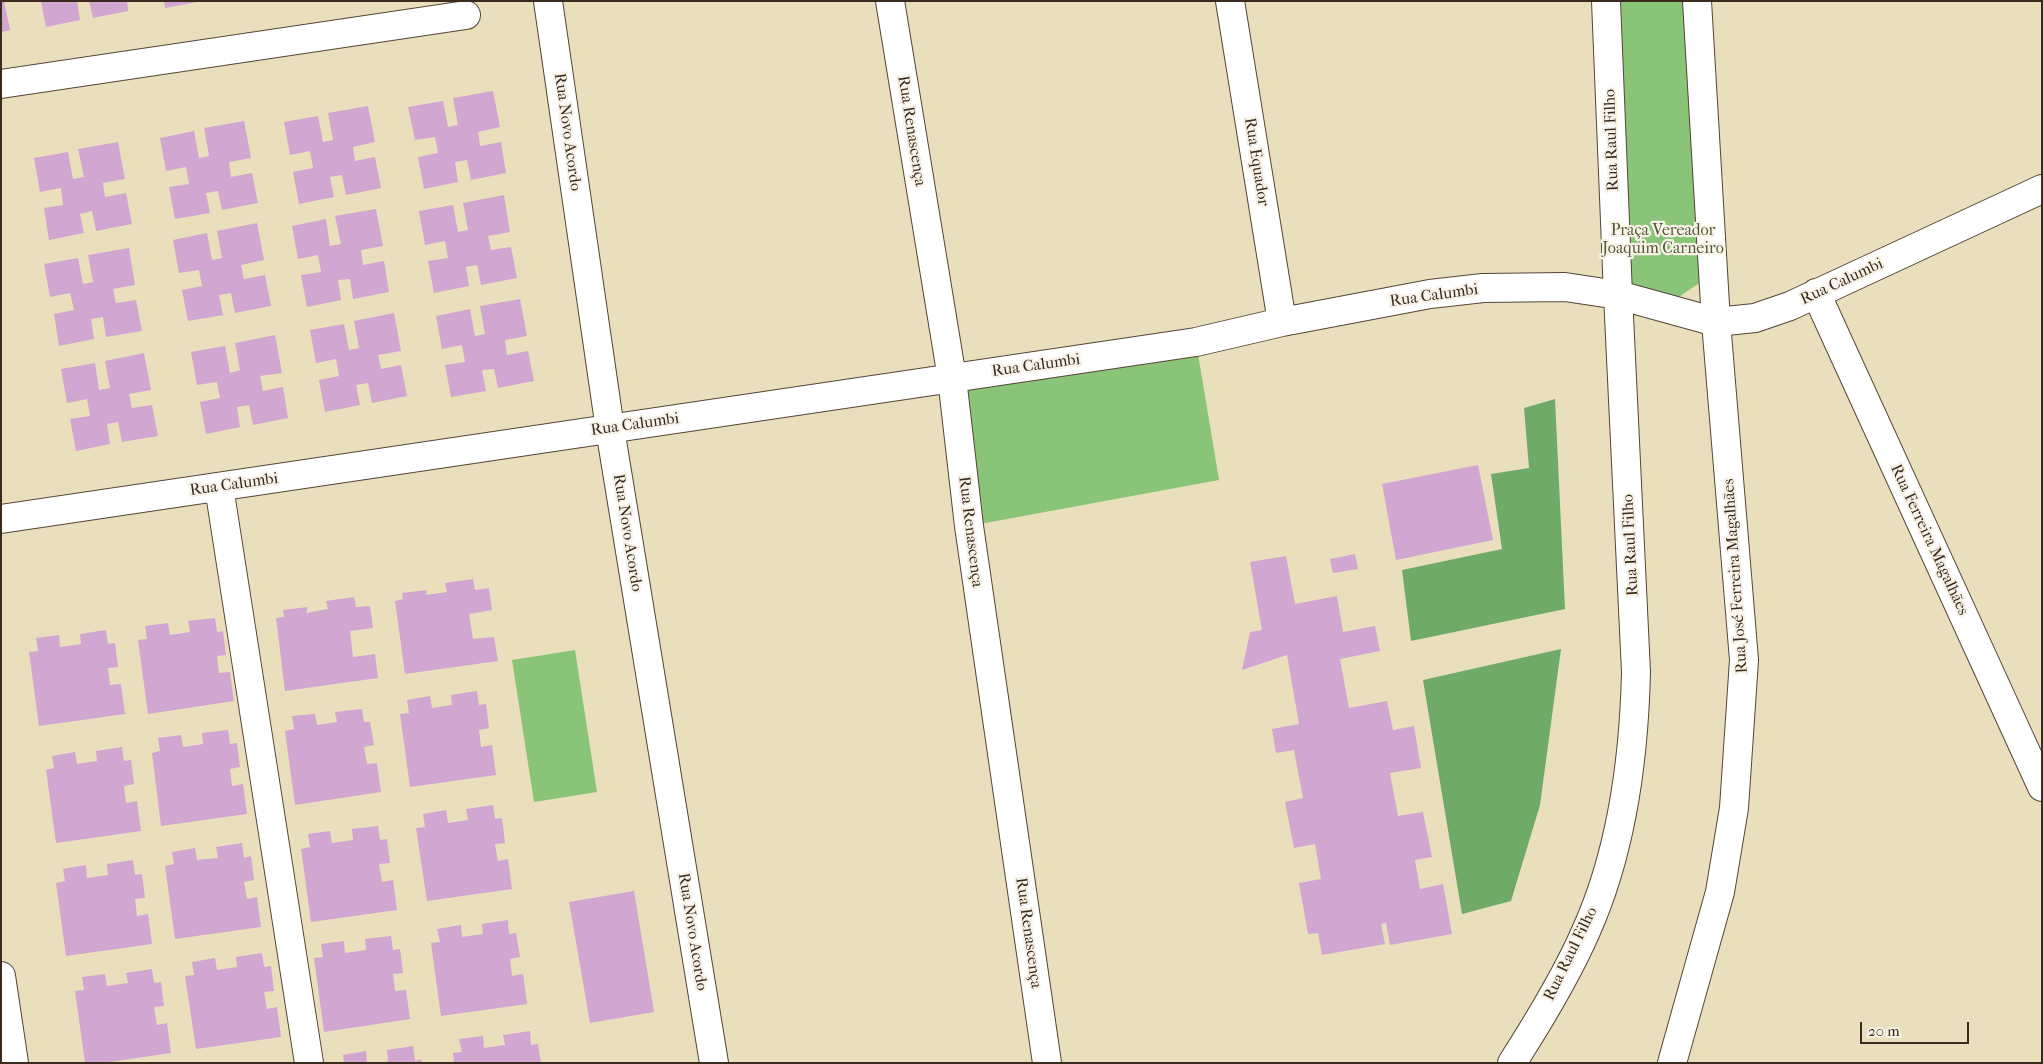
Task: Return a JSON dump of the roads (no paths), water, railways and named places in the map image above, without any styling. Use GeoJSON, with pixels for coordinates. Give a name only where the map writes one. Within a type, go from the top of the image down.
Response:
{"type":"FeatureCollection","features":[{"type":"Feature","properties":{"kind":"street","name":"Rua Novo Acordo"},"geometry":{"type":"LineString","coordinates":[[548,1],[610,429],[714,1063]]}},
{"type":"Feature","properties":{"kind":"street","name":"Rua Renascença"},"geometry":{"type":"LineString","coordinates":[[890,1],[952,378],[969,526],[1047,1063]]}},
{"type":"Feature","properties":{"kind":"street","name":"Rua Equador"},"geometry":{"type":"LineString","coordinates":[[1230,1],[1282,322]]}},
{"type":"Feature","properties":{"kind":"street","name":"Rua Raul Filho"},"geometry":{"type":"LineString","coordinates":[[1512,1063],[1535,1027],[1587,930],[1605,877],[1629,776],[1635,716],[1636,663],[1606,1]]}},
{"type":"Feature","properties":{"kind":"street","name":"Rua José Ferreira Magalhães"},"geometry":{"type":"LineString","coordinates":[[1672,1063],[1720,892],[1734,808],[1744,660],[1716,322],[1697,1]]}},
{"type":"Feature","properties":{"kind":"street"},"geometry":{"type":"LineString","coordinates":[[1,84],[466,15]]}},
{"type":"Feature","properties":{"kind":"street","name":"Rua Calumbi"},"geometry":{"type":"LineString","coordinates":[[1,519],[1196,342],[1282,322],[1430,294],[1483,288],[1565,287],[1618,295],[1716,322],[1755,318],[1790,306],[2042,188]]}},
{"type":"Feature","properties":{"kind":"street","name":"Rua Ferreira Magalhães"},"geometry":{"type":"LineString","coordinates":[[1816,293],[2042,787]]}},
{"type":"Feature","properties":{"kind":"street"},"geometry":{"type":"LineString","coordinates":[[219,487],[309,1063]]}},
{"type":"Feature","properties":{"kind":"street"},"geometry":{"type":"LineString","coordinates":[[1,976],[14,1063]]}},
{"type":"Feature","properties":{"kind":"park label","name":"Praça Vereador Joaquim Carneiro"},"geometry":{"type":"Point","coordinates":[1663,240]}}]}
